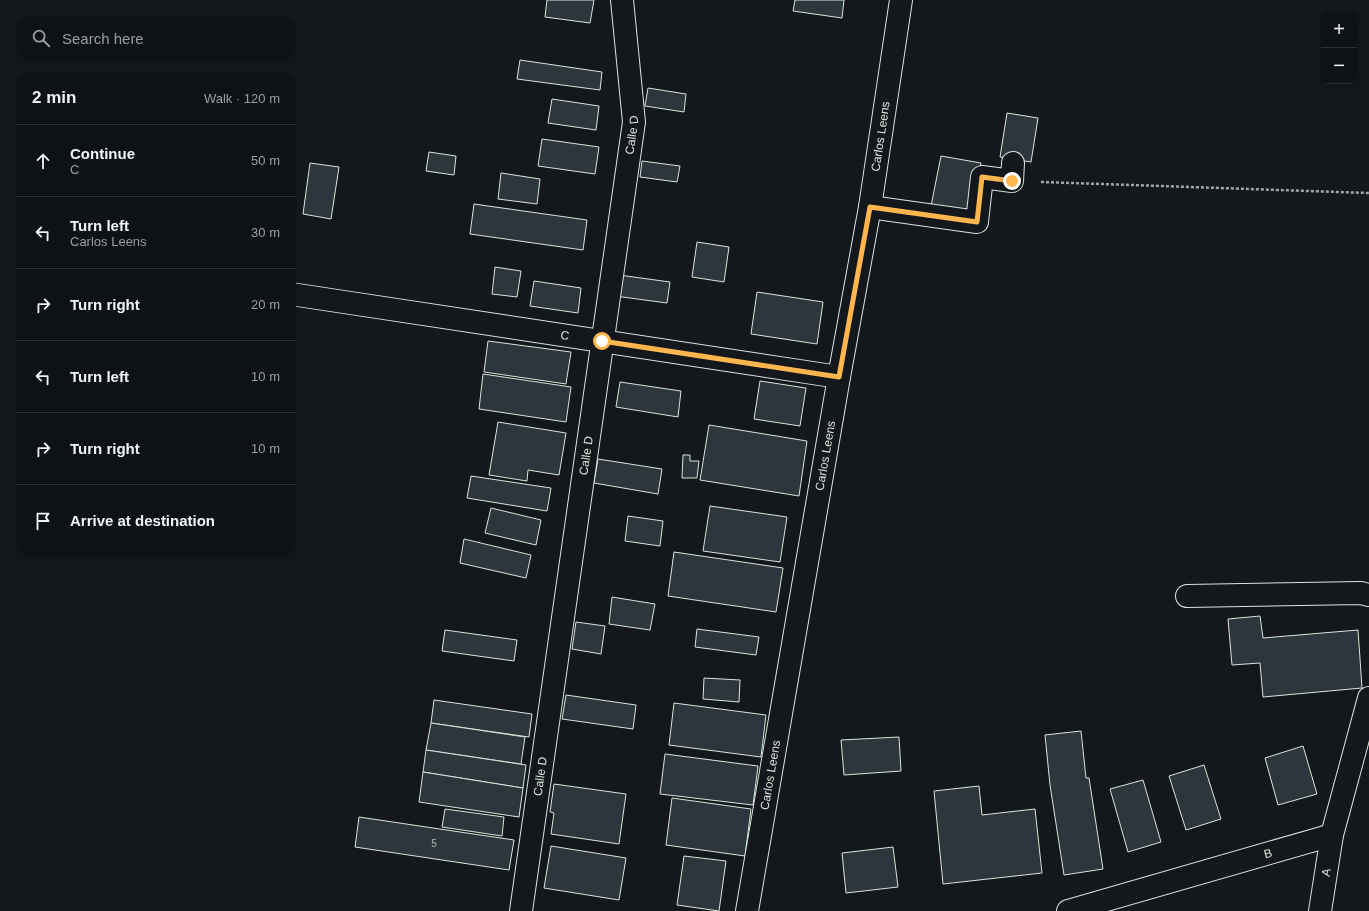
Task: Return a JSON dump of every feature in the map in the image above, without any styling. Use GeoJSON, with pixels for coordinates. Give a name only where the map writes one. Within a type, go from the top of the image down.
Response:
{"type":"FeatureCollection","features":[{"type":"Feature","properties":{"kind":"street","name":"Calle D"},"geometry":{"type":"LineString","coordinates":[[521,911],[634,122],[622,0]]}},
{"type":"Feature","properties":{"kind":"street","name":"Carlos Leens"},"geometry":{"type":"LineString","coordinates":[[747,911],[839,377],[870,207],[900,0]]}},
{"type":"Feature","properties":{"kind":"street"},"geometry":{"type":"LineString","coordinates":[[870,207],[977,222],[982,177],[1013,172]]}},
{"type":"Feature","properties":{"kind":"street","name":"C"},"geometry":{"type":"LineString","coordinates":[[296,295],[839,377]]}},
{"type":"Feature","properties":{"kind":"street"},"geometry":{"type":"LineString","coordinates":[[1187,596],[1361,593],[1369,595]]}},
{"type":"Feature","properties":{"kind":"street"},"geometry":{"type":"LineString","coordinates":[[1332,835],[1369,698]]}},
{"type":"Feature","properties":{"kind":"street","name":"B"},"geometry":{"type":"LineString","coordinates":[[1068,911],[1332,835]]}},
{"type":"Feature","properties":{"kind":"street","name":"A"},"geometry":{"type":"LineString","coordinates":[[1320,911],[1332,835]]}},
{"type":"Feature","properties":{"kind":"path"},"geometry":{"type":"LineString","coordinates":[[1013,172],[1369,193]]}},
{"type":"Feature","properties":{"kind":"building"},"geometry":{"type":"Polygon","coordinates":[[[547,0],[594,0],[590,23],[545,17],[547,0]]]}},
{"type":"Feature","properties":{"kind":"building"},"geometry":{"type":"Polygon","coordinates":[[[795,0],[844,0],[842,18],[793,11],[795,0]]]}},
{"type":"Feature","properties":{"kind":"building"},"geometry":{"type":"Polygon","coordinates":[[[520,60],[602,72],[600,90],[517,79],[520,60]]]}},
{"type":"Feature","properties":{"kind":"building"},"geometry":{"type":"Polygon","coordinates":[[[648,88],[686,94],[684,112],[645,106],[648,88]]]}},
{"type":"Feature","properties":{"kind":"building"},"geometry":{"type":"Polygon","coordinates":[[[552,99],[599,106],[596,130],[548,123],[552,99]]]}},
{"type":"Feature","properties":{"kind":"building"},"geometry":{"type":"Polygon","coordinates":[[[1007,113],[1038,118],[1031,162],[1000,157],[1007,113]]]}},
{"type":"Feature","properties":{"kind":"building"},"geometry":{"type":"Polygon","coordinates":[[[542,139],[599,147],[595,174],[538,166],[542,139]]]}},
{"type":"Feature","properties":{"kind":"building"},"geometry":{"type":"Polygon","coordinates":[[[429,152],[456,156],[454,175],[426,171],[429,152]]]}},
{"type":"Feature","properties":{"kind":"building"},"geometry":{"type":"Polygon","coordinates":[[[941,156],[981,163],[971,214],[931,206],[941,156]]]}},
{"type":"Feature","properties":{"kind":"building"},"geometry":{"type":"Polygon","coordinates":[[[642,161],[680,166],[677,182],[640,177],[642,161]]]}},
{"type":"Feature","properties":{"kind":"building"},"geometry":{"type":"Polygon","coordinates":[[[310,163],[339,167],[331,219],[303,214],[310,163]]]}},
{"type":"Feature","properties":{"kind":"building"},"geometry":{"type":"Polygon","coordinates":[[[501,173],[540,179],[537,204],[498,199],[501,173]]]}},
{"type":"Feature","properties":{"kind":"building"},"geometry":{"type":"Polygon","coordinates":[[[474,204],[587,220],[583,250],[470,234],[474,204]]]}},
{"type":"Feature","properties":{"kind":"building"},"geometry":{"type":"Polygon","coordinates":[[[697,242],[729,247],[724,282],[692,277],[697,242]]]}},
{"type":"Feature","properties":{"kind":"building"},"geometry":{"type":"Polygon","coordinates":[[[495,267],[521,271],[517,297],[492,294],[495,267]]]}},
{"type":"Feature","properties":{"kind":"building"},"geometry":{"type":"Polygon","coordinates":[[[619,275],[670,282],[667,303],[615,296],[619,275]]]}},
{"type":"Feature","properties":{"kind":"building"},"geometry":{"type":"Polygon","coordinates":[[[534,281],[581,288],[578,313],[530,306],[534,281]]]}},
{"type":"Feature","properties":{"kind":"building"},"geometry":{"type":"Polygon","coordinates":[[[757,292],[823,302],[817,344],[751,334],[757,292]]]}},
{"type":"Feature","properties":{"kind":"building"},"geometry":{"type":"Polygon","coordinates":[[[488,341],[571,352],[566,384],[484,372],[488,341]]]}},
{"type":"Feature","properties":{"kind":"building"},"geometry":{"type":"Polygon","coordinates":[[[483,374],[571,387],[566,422],[479,409],[483,374]]]}},
{"type":"Feature","properties":{"kind":"building"},"geometry":{"type":"Polygon","coordinates":[[[760,381],[806,388],[800,426],[754,419],[760,381]]]}},
{"type":"Feature","properties":{"kind":"building"},"geometry":{"type":"Polygon","coordinates":[[[620,382],[681,391],[678,417],[616,407],[620,382]]]}},
{"type":"Feature","properties":{"kind":"building"},"geometry":{"type":"Polygon","coordinates":[[[498,422],[566,433],[559,475],[528,470],[527,481],[489,475],[498,422]]]}},
{"type":"Feature","properties":{"kind":"building"},"geometry":{"type":"Polygon","coordinates":[[[709,425],[807,441],[799,496],[700,480],[709,425]]]}},
{"type":"Feature","properties":{"kind":"building"},"geometry":{"type":"Polygon","coordinates":[[[683,455],[690,455],[690,461],[699,461],[697,478],[682,478],[683,455]]]}},
{"type":"Feature","properties":{"kind":"building"},"geometry":{"type":"Polygon","coordinates":[[[598,459],[662,469],[658,494],[594,483],[598,459]]]}},
{"type":"Feature","properties":{"kind":"building"},"geometry":{"type":"Polygon","coordinates":[[[471,476],[551,488],[547,511],[467,498],[471,476]]]}},
{"type":"Feature","properties":{"kind":"building"},"geometry":{"type":"Polygon","coordinates":[[[710,506],[787,517],[780,562],[703,551],[710,506]]]}},
{"type":"Feature","properties":{"kind":"building"},"geometry":{"type":"Polygon","coordinates":[[[491,508],[541,520],[536,545],[485,533],[491,508]]]}},
{"type":"Feature","properties":{"kind":"building"},"geometry":{"type":"Polygon","coordinates":[[[628,516],[663,521],[660,546],[625,541],[628,516]]]}},
{"type":"Feature","properties":{"kind":"building"},"geometry":{"type":"Polygon","coordinates":[[[464,539],[531,555],[526,578],[460,563],[464,539]]]}},
{"type":"Feature","properties":{"kind":"building"},"geometry":{"type":"Polygon","coordinates":[[[674,552],[783,568],[776,612],[668,596],[674,552]]]}},
{"type":"Feature","properties":{"kind":"building"},"geometry":{"type":"Polygon","coordinates":[[[612,597],[655,604],[650,630],[609,624],[612,597]]]}},
{"type":"Feature","properties":{"kind":"building"},"geometry":{"type":"Polygon","coordinates":[[[1260,616],[1263,638],[1358,630],[1362,688],[1263,697],[1260,663],[1232,665],[1228,619],[1260,616]]]}},
{"type":"Feature","properties":{"kind":"building"},"geometry":{"type":"Polygon","coordinates":[[[576,622],[605,626],[601,654],[572,649],[576,622]]]}},
{"type":"Feature","properties":{"kind":"building"},"geometry":{"type":"Polygon","coordinates":[[[697,629],[759,637],[756,655],[695,647],[697,629]]]}},
{"type":"Feature","properties":{"kind":"building"},"geometry":{"type":"Polygon","coordinates":[[[445,630],[517,640],[514,661],[442,651],[445,630]]]}},
{"type":"Feature","properties":{"kind":"building"},"geometry":{"type":"Polygon","coordinates":[[[704,678],[740,680],[739,702],[703,699],[704,678]]]}},
{"type":"Feature","properties":{"kind":"building"},"geometry":{"type":"Polygon","coordinates":[[[566,695],[636,705],[633,729],[562,719],[566,695]]]}},
{"type":"Feature","properties":{"kind":"building"},"geometry":{"type":"Polygon","coordinates":[[[434,700],[532,714],[529,737],[431,723],[434,700]]]}},
{"type":"Feature","properties":{"kind":"building"},"geometry":{"type":"Polygon","coordinates":[[[674,703],[766,715],[761,757],[669,745],[674,703]]]}},
{"type":"Feature","properties":{"kind":"building"},"geometry":{"type":"Polygon","coordinates":[[[431,723],[525,737],[521,764],[426,750],[431,723]]]}},
{"type":"Feature","properties":{"kind":"building"},"geometry":{"type":"Polygon","coordinates":[[[1081,731],[1086,778],[1089,778],[1103,869],[1064,875],[1050,785],[1045,735],[1081,731]]]}},
{"type":"Feature","properties":{"kind":"building"},"geometry":{"type":"Polygon","coordinates":[[[899,737],[901,771],[844,775],[841,740],[899,737]]]}},
{"type":"Feature","properties":{"kind":"building"},"geometry":{"type":"Polygon","coordinates":[[[1303,746],[1317,794],[1278,805],[1265,758],[1303,746]]]}},
{"type":"Feature","properties":{"kind":"building"},"geometry":{"type":"Polygon","coordinates":[[[426,750],[526,765],[523,788],[423,772],[426,750]]]}},
{"type":"Feature","properties":{"kind":"building"},"geometry":{"type":"Polygon","coordinates":[[[665,754],[758,766],[753,805],[660,794],[665,754]]]}},
{"type":"Feature","properties":{"kind":"building"},"geometry":{"type":"Polygon","coordinates":[[[1204,765],[1221,819],[1186,830],[1169,776],[1204,765]]]}},
{"type":"Feature","properties":{"kind":"building"},"geometry":{"type":"Polygon","coordinates":[[[423,772],[523,788],[519,817],[419,802],[423,772]]]}},
{"type":"Feature","properties":{"kind":"building"},"geometry":{"type":"Polygon","coordinates":[[[1143,780],[1161,842],[1128,852],[1110,789],[1143,780]]]}},
{"type":"Feature","properties":{"kind":"building"},"geometry":{"type":"Polygon","coordinates":[[[554,784],[626,794],[619,844],[551,834],[554,813],[550,812],[554,784]]]}},
{"type":"Feature","properties":{"kind":"building"},"geometry":{"type":"Polygon","coordinates":[[[979,786],[982,815],[1035,809],[1042,873],[943,884],[934,791],[979,786]]]}},
{"type":"Feature","properties":{"kind":"building"},"geometry":{"type":"Polygon","coordinates":[[[672,798],[751,809],[745,856],[666,845],[672,798]]]}},
{"type":"Feature","properties":{"kind":"building"},"geometry":{"type":"Polygon","coordinates":[[[445,809],[504,817],[502,836],[442,827],[445,809]]]}},
{"type":"Feature","properties":{"kind":"building"},"geometry":{"type":"Polygon","coordinates":[[[359,817],[514,840],[509,870],[355,847],[359,817]]]}},
{"type":"Feature","properties":{"kind":"building"},"geometry":{"type":"Polygon","coordinates":[[[551,846],[626,858],[619,900],[544,888],[551,846]]]}},
{"type":"Feature","properties":{"kind":"building"},"geometry":{"type":"Polygon","coordinates":[[[893,847],[898,887],[846,893],[842,853],[893,847]]]}},
{"type":"Feature","properties":{"kind":"building"},"geometry":{"type":"Polygon","coordinates":[[[684,856],[726,861],[719,911],[677,905],[684,856]]]}},
{"type":"Feature","properties":{"kind":"route"},"geometry":{"type":"LineString","coordinates":[[602,341],[839,377],[870,207],[977,222],[982,177],[1012,181]]}}]}
